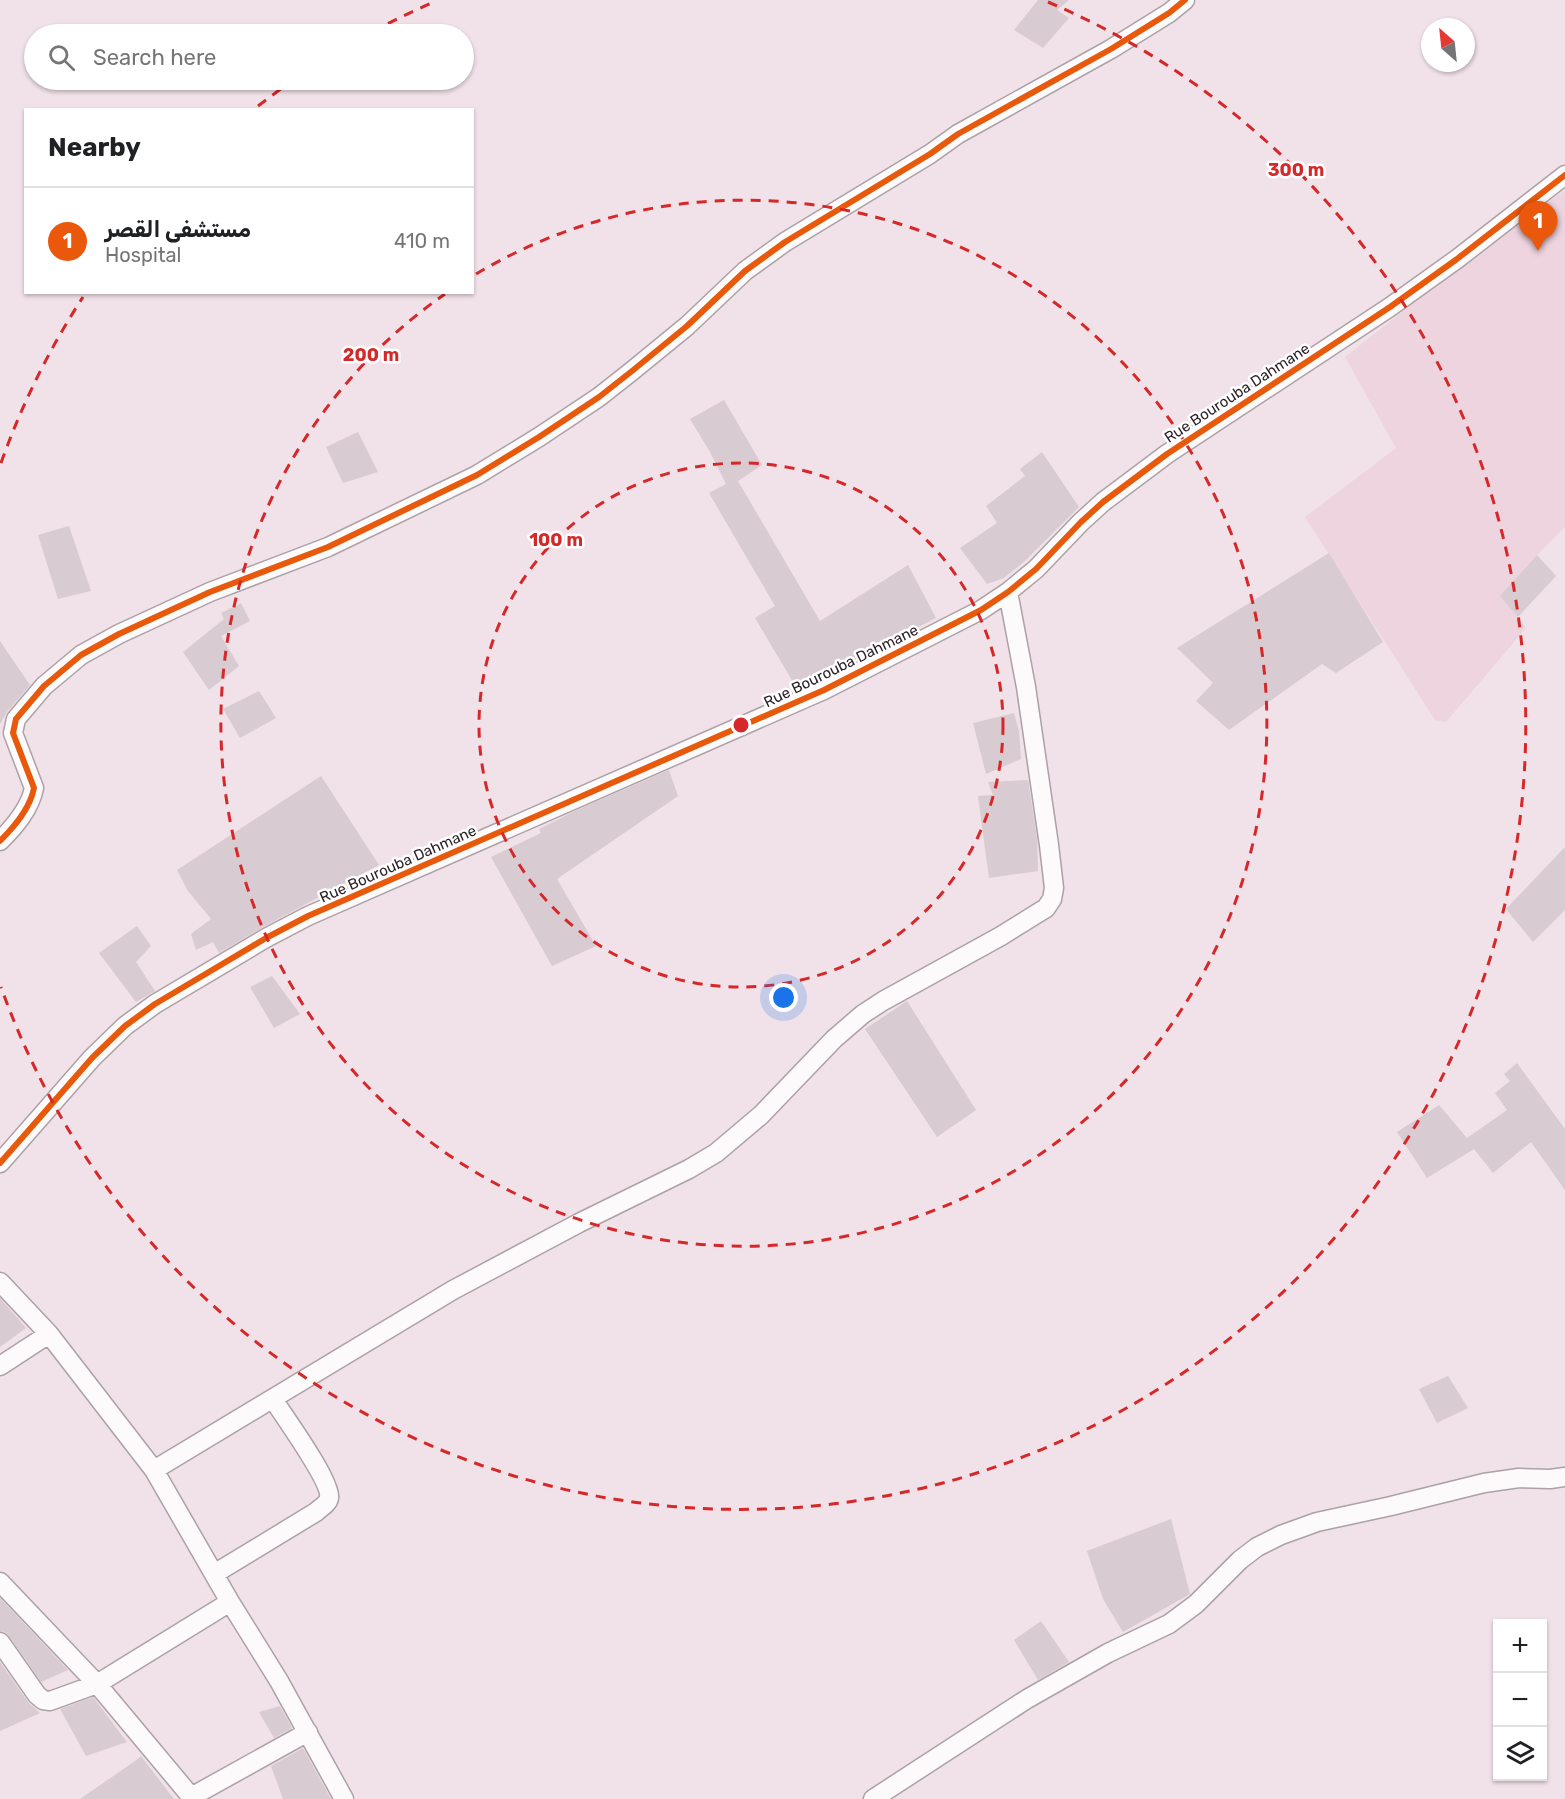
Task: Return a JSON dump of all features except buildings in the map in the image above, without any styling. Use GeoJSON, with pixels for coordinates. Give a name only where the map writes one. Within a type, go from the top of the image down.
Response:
{"type":"FeatureCollection","features":[{"type":"Feature","properties":{"kind":"street"},"geometry":{"type":"LineString","coordinates":[[0,841],[25,810],[34,788],[13,733],[16,719],[44,686],[81,655],[119,634],[210,592],[328,547],[477,475],[539,437],[607,390],[687,326],[745,271],[785,242],[930,154],[958,134],[1111,49],[1169,13],[1185,0]]}},
{"type":"Feature","properties":{"kind":"street","name":"Rue Bourouba Dahmane"},"geometry":{"type":"LineString","coordinates":[[0,1163],[92,1058],[125,1026],[155,1004],[266,938],[308,916],[824,690],[981,610],[1008,592],[1036,568],[1080,522],[1103,502],[1167,454],[1390,307],[1457,259],[1565,175]]}},
{"type":"Feature","properties":{"kind":"street"},"geometry":{"type":"LineString","coordinates":[[154,1470],[453,1290],[716,1153],[760,1115],[863,1014],[1046,908],[1052,899],[1054,888],[1049,845],[1026,687],[1008,592]]}},
{"type":"Feature","properties":{"kind":"street"},"geometry":{"type":"LineString","coordinates":[[0,1282],[49,1334],[154,1470],[308,1732],[344,1799]]}},
{"type":"Feature","properties":{"kind":"street"},"geometry":{"type":"LineString","coordinates":[[0,1366],[49,1334]]}},
{"type":"Feature","properties":{"kind":"street"},"geometry":{"type":"LineString","coordinates":[[214,1574],[316,1512],[325,1505],[329,1498],[327,1486],[311,1457],[273,1399]]}},
{"type":"Feature","properties":{"kind":"street"},"geometry":{"type":"LineString","coordinates":[[873,1799],[1028,1699],[1108,1653],[1168,1624],[1196,1604],[1257,1546],[1281,1534],[1317,1522],[1484,1483],[1519,1478],[1565,1478]]}},
{"type":"Feature","properties":{"kind":"street"},"geometry":{"type":"LineString","coordinates":[[0,1582],[97,1684],[192,1798],[308,1732]]}},
{"type":"Feature","properties":{"kind":"street"},"geometry":{"type":"LineString","coordinates":[[0,1642],[37,1695],[43,1700],[50,1701],[97,1684],[230,1602]]}},
{"type":"Feature","properties":{"kind":"shaded area"},"geometry":{"type":"Polygon","coordinates":[[[1565,190],[1565,527],[1501,596],[1526,628],[1446,722],[1435,720],[1305,517],[1396,448],[1345,357],[1500,235],[1565,190]]]}},
{"type":"Feature","properties":{"kind":"cycle path"},"geometry":{"type":"LineString","coordinates":[[0,841],[25,810],[34,788],[13,733],[16,719],[44,686],[81,655],[119,634],[210,592],[328,547],[477,475],[599,397],[687,326],[745,271],[785,242],[930,154],[958,134],[1111,49],[1169,13],[1185,0]]}},
{"type":"Feature","properties":{"kind":"cycle path"},"geometry":{"type":"LineString","coordinates":[[0,1163],[92,1058],[125,1026],[155,1004],[266,938],[308,916],[824,690],[981,610],[1036,569],[1103,502],[1167,454],[1390,307],[1457,259],[1565,175]]}},
{"type":"Feature","properties":{"kind":"place","name":"مستشفى القصر"},"geometry":{"type":"Point","coordinates":[1538,251]}}]}
